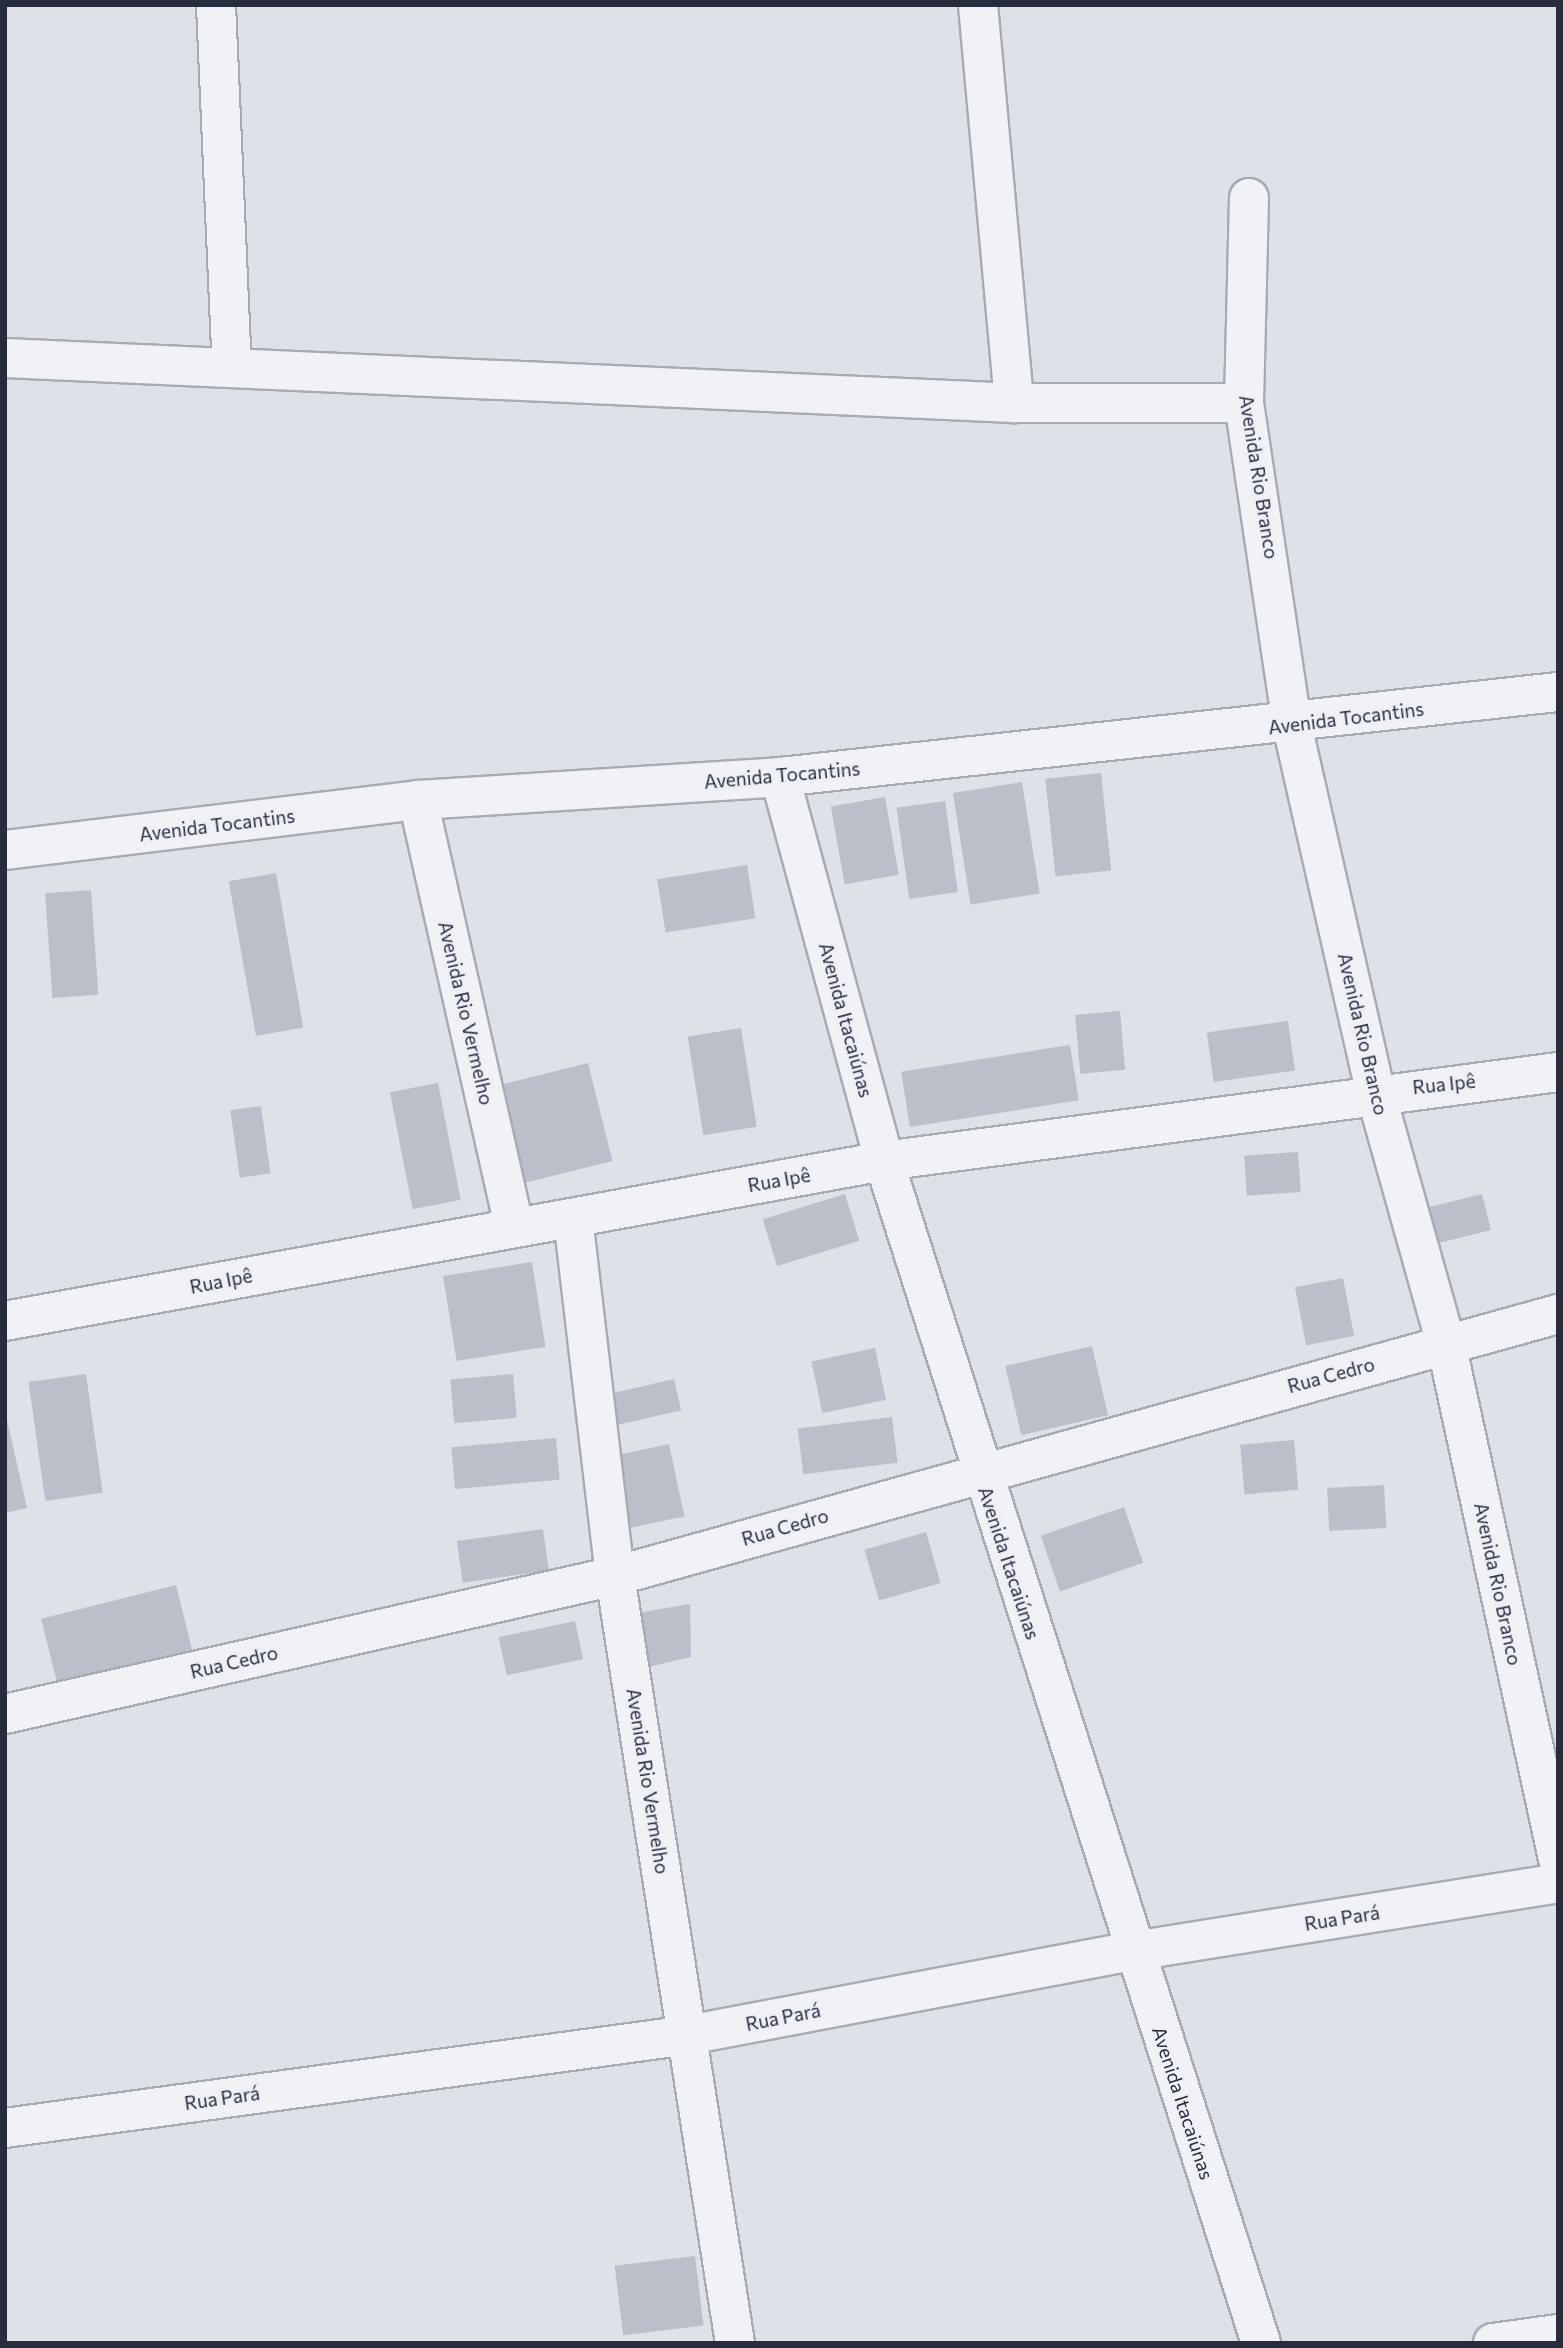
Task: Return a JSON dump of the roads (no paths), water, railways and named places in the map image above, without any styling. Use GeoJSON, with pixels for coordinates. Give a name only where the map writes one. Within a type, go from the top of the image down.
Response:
{"type":"FeatureCollection","features":[{"type":"Feature","properties":{"kind":"street"},"geometry":{"type":"LineString","coordinates":[[216,5],[232,366]]}},
{"type":"Feature","properties":{"kind":"street"},"geometry":{"type":"LineString","coordinates":[[978,5],[1014,403]]}},
{"type":"Feature","properties":{"kind":"street","name":"Avenida Rio Branco"},"geometry":{"type":"LineString","coordinates":[[1249,198],[1244,403],[1292,725],[1375,1091],[1446,1343],[1558,1859]]}},
{"type":"Feature","properties":{"kind":"street"},"geometry":{"type":"LineString","coordinates":[[5,358],[232,366],[1014,403],[1244,403]]}},
{"type":"Feature","properties":{"kind":"street","name":"Avenida Tocantins"},"geometry":{"type":"LineString","coordinates":[[5,850],[418,800],[779,777],[1292,725],[1558,692]]}},
{"type":"Feature","properties":{"kind":"street","name":"Avenida Itacaiúnas"},"geometry":{"type":"LineString","coordinates":[[779,777],[884,1161],[980,1471],[1261,2343]]}},
{"type":"Feature","properties":{"kind":"street","name":"Avenida Rio Vermelho"},"geometry":{"type":"LineString","coordinates":[[418,800],[514,1226]]}},
{"type":"Feature","properties":{"kind":"street","name":"Rua Ipê"},"geometry":{"type":"LineString","coordinates":[[5,1321],[514,1226],[573,1218],[884,1161],[1375,1091],[1558,1072]]}},
{"type":"Feature","properties":{"kind":"street","name":"Avenida Rio Vermelho"},"geometry":{"type":"LineString","coordinates":[[573,1218],[615,1576],[735,2343]]}},
{"type":"Feature","properties":{"kind":"street","name":"Rua Cedro"},"geometry":{"type":"LineString","coordinates":[[5,1714],[615,1576],[980,1471],[1558,1314]]}},
{"type":"Feature","properties":{"kind":"street","name":"Rua Pará"},"geometry":{"type":"LineString","coordinates":[[5,2128],[688,2035],[1134,1951],[1558,1883]]}},
{"type":"Feature","properties":{"kind":"street"},"geometry":{"type":"LineString","coordinates":[[1493,2343],[1558,2333]]}}]}
